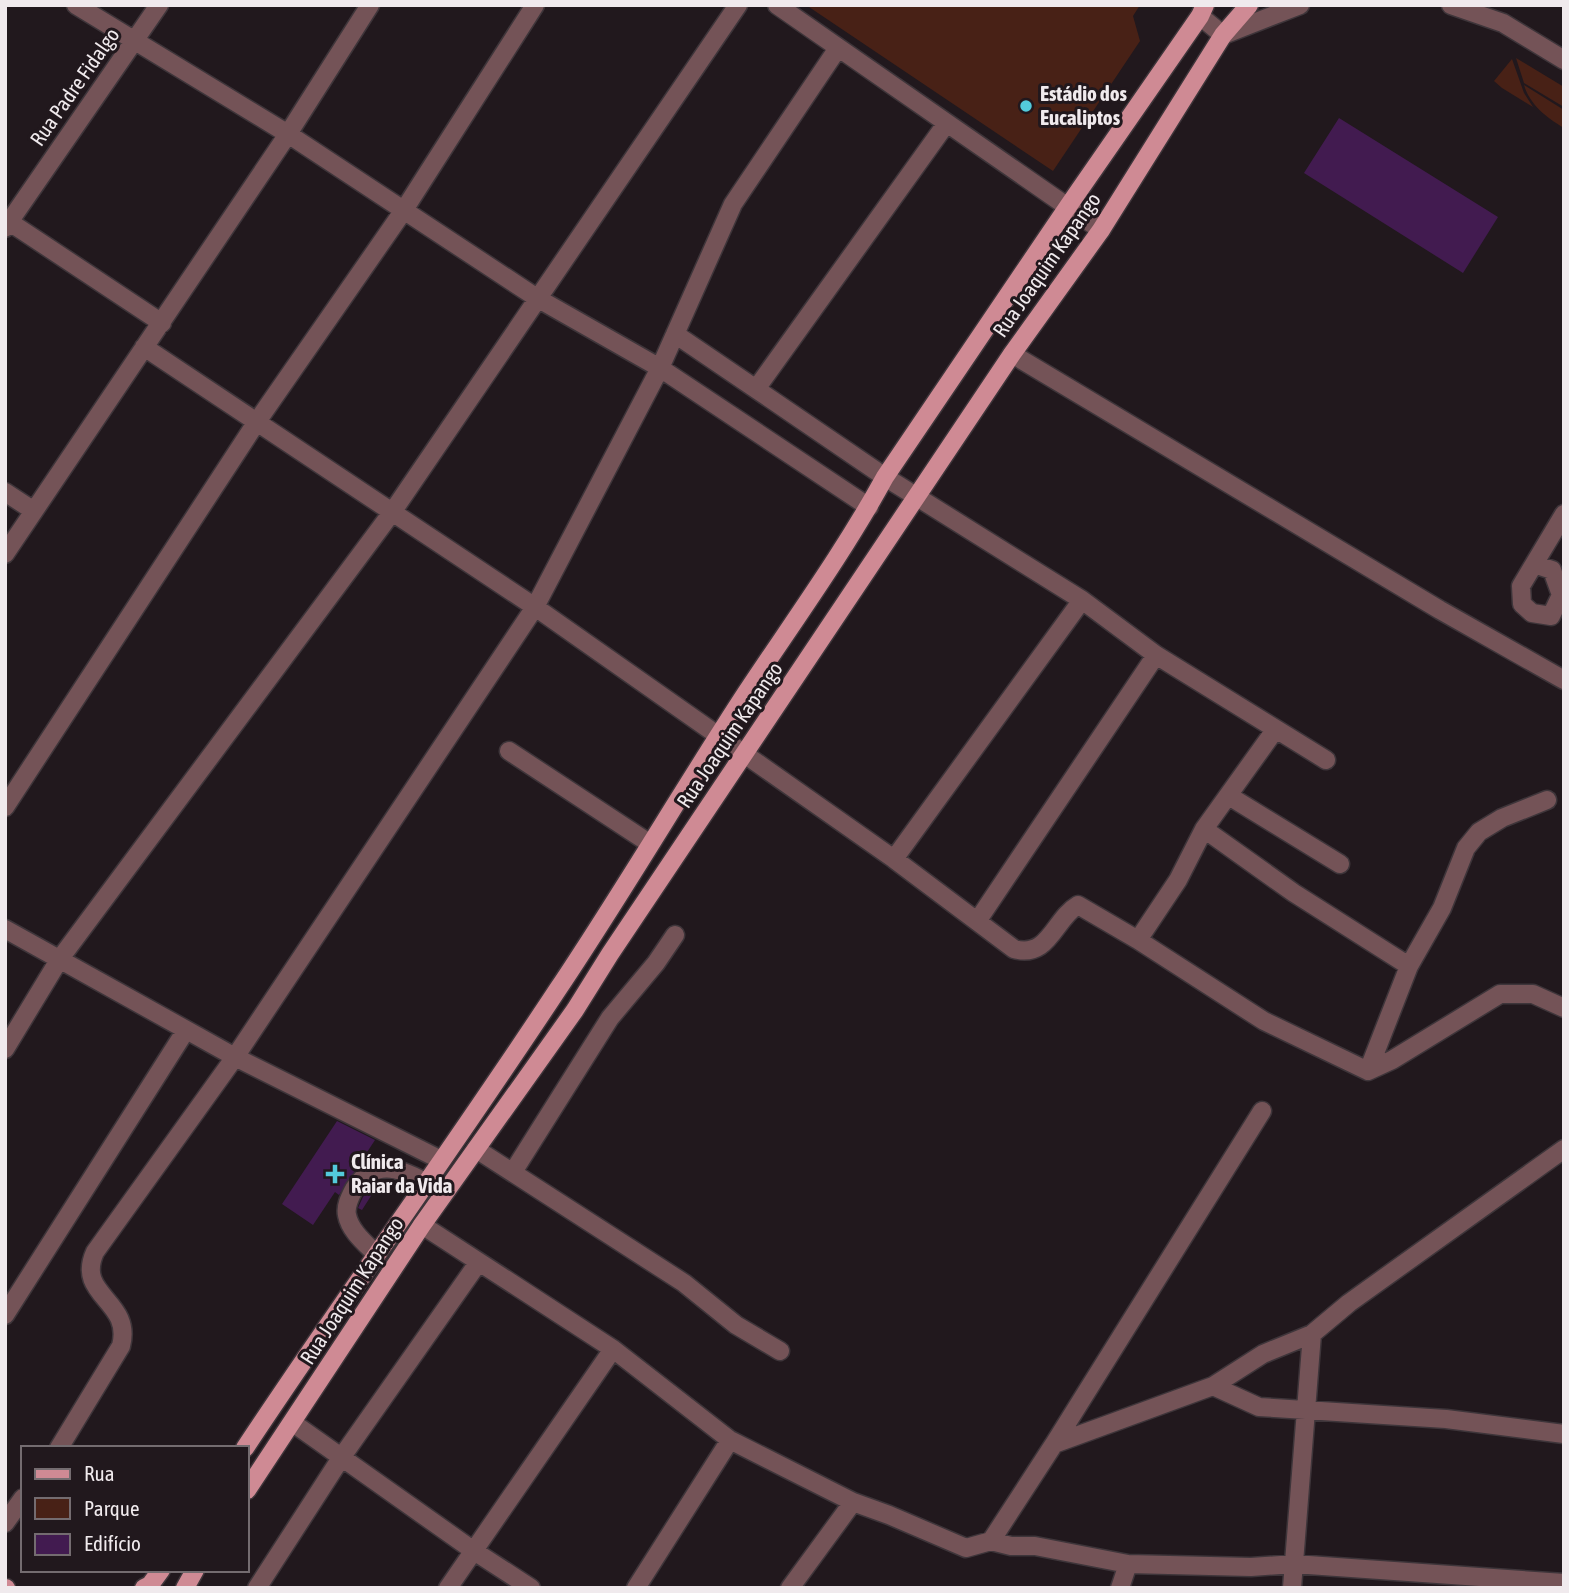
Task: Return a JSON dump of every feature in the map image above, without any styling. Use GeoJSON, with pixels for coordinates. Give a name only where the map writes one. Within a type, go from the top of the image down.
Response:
{"type":"FeatureCollection","features":[{"type":"Feature","properties":{"kind":"main road","name":"Rua Joaquim Kapango"},"geometry":{"type":"LineString","coordinates":[[248,1489],[422,1225],[575,1010],[1012,354],[1101,230],[1223,35],[1249,5]]}},
{"type":"Feature","properties":{"kind":"main road","name":"Rua Joaquim Kapango"},"geometry":{"type":"LineString","coordinates":[[246,1446],[558,990],[649,843],[869,507],[885,477],[1203,11]]}},
{"type":"Feature","properties":{"kind":"main road"},"geometry":{"type":"LineString","coordinates":[[144,1588],[150,1585],[160,1572]]}},
{"type":"Feature","properties":{"kind":"main road"},"geometry":{"type":"LineString","coordinates":[[185,1588],[194,1572]]}},
{"type":"Feature","properties":{"kind":"street"},"geometry":{"type":"LineString","coordinates":[[76,5],[288,134],[537,298],[660,368],[869,507]]}},
{"type":"Feature","properties":{"kind":"street","name":"Rua Padre Fidalgo"},"geometry":{"type":"LineString","coordinates":[[7,223],[159,5]]}},
{"type":"Feature","properties":{"kind":"street"},"geometry":{"type":"LineString","coordinates":[[5,554],[288,134],[370,5]]}},
{"type":"Feature","properties":{"kind":"street"},"geometry":{"type":"LineString","coordinates":[[5,807],[256,423],[404,210],[535,5]]}},
{"type":"Feature","properties":{"kind":"street"},"geometry":{"type":"LineString","coordinates":[[5,1049],[59,960],[393,511],[738,5]]}},
{"type":"Feature","properties":{"kind":"street"},"geometry":{"type":"LineString","coordinates":[[777,5],[946,124],[1069,205],[1101,230]]}},
{"type":"Feature","properties":{"kind":"street"},"geometry":{"type":"LineString","coordinates":[[1203,11],[1223,35],[1300,5]]}},
{"type":"Feature","properties":{"kind":"street"},"geometry":{"type":"LineString","coordinates":[[1451,5],[1503,23],[1564,60]]}},
{"type":"Feature","properties":{"kind":"street"},"geometry":{"type":"LineString","coordinates":[[1487,5],[1503,23]]}},
{"type":"Feature","properties":{"kind":"street"},"geometry":{"type":"LineString","coordinates":[[60,1446],[121,1346],[124,1334],[123,1323],[117,1312],[103,1297],[92,1279],[91,1259],[235,1057],[535,607],[660,368],[733,204],[838,48]]}},
{"type":"Feature","properties":{"kind":"street"},"geometry":{"type":"LineString","coordinates":[[757,389],[946,124]]}},
{"type":"Feature","properties":{"kind":"street"},"geometry":{"type":"LineString","coordinates":[[7,223],[162,323]]}},
{"type":"Feature","properties":{"kind":"street"},"geometry":{"type":"LineString","coordinates":[[676,334],[885,477],[1082,600],[1156,655],[1326,760]]}},
{"type":"Feature","properties":{"kind":"street"},"geometry":{"type":"LineString","coordinates":[[144,347],[535,607],[894,859],[1014,949],[1032,950],[1050,938],[1070,911],[1078,905],[1264,1021],[1368,1071]]}},
{"type":"Feature","properties":{"kind":"street"},"geometry":{"type":"LineString","coordinates":[[1012,354],[1440,610],[1564,680]]}},
{"type":"Feature","properties":{"kind":"street"},"geometry":{"type":"LineString","coordinates":[[5,492],[34,511]]}},
{"type":"Feature","properties":{"kind":"street"},"geometry":{"type":"LineString","coordinates":[[1534,564],[1564,514]]}},
{"type":"Feature","properties":{"kind":"street"},"geometry":{"type":"LineString","coordinates":[[894,859],[1082,600]]}},
{"type":"Feature","properties":{"kind":"street"},"geometry":{"type":"LineString","coordinates":[[978,920],[1156,655]]}},
{"type":"Feature","properties":{"kind":"street"},"geometry":{"type":"LineString","coordinates":[[1138,940],[1178,880],[1204,829],[1275,730]]}},
{"type":"Feature","properties":{"kind":"street"},"geometry":{"type":"LineString","coordinates":[[509,751],[649,843]]}},
{"type":"Feature","properties":{"kind":"street"},"geometry":{"type":"LineString","coordinates":[[1229,796],[1340,864]]}},
{"type":"Feature","properties":{"kind":"street"},"geometry":{"type":"LineString","coordinates":[[1368,1071],[1409,966],[1442,908],[1466,848],[1479,832],[1502,818],[1547,800]]}},
{"type":"Feature","properties":{"kind":"street"},"geometry":{"type":"LineString","coordinates":[[1204,829],[1294,892],[1409,966]]}},
{"type":"Feature","properties":{"kind":"street"},"geometry":{"type":"LineString","coordinates":[[5,929],[235,1057],[441,1160]]}},
{"type":"Feature","properties":{"kind":"street"},"geometry":{"type":"LineString","coordinates":[[513,1172],[610,1018],[656,963],[675,935]]}},
{"type":"Feature","properties":{"kind":"street"},"geometry":{"type":"LineString","coordinates":[[1368,1071],[1392,1060],[1500,995],[1533,994],[1564,1008]]}},
{"type":"Feature","properties":{"kind":"street"},"geometry":{"type":"LineString","coordinates":[[5,1315],[186,1030]]}},
{"type":"Feature","properties":{"kind":"street"},"geometry":{"type":"LineString","coordinates":[[991,1541],[1262,1111]]}},
{"type":"Feature","properties":{"kind":"street"},"geometry":{"type":"LineString","coordinates":[[476,1149],[684,1283],[736,1325],[780,1351]]}},
{"type":"Feature","properties":{"kind":"street"},"geometry":{"type":"LineString","coordinates":[[1054,1444],[1213,1386],[1263,1354],[1312,1334],[1349,1303],[1564,1149]]}},
{"type":"Feature","properties":{"kind":"street"},"geometry":{"type":"LineString","coordinates":[[376,1254],[359,1238],[347,1215],[348,1202],[355,1188],[371,1172],[384,1168],[408,1172],[425,1182]]}},
{"type":"Feature","properties":{"kind":"street"},"geometry":{"type":"LineString","coordinates":[[422,1225],[613,1349],[730,1440],[853,1502],[966,1548],[991,1541],[1000,1545],[1035,1546],[1128,1564],[1251,1567],[1294,1564],[1564,1583]]}},
{"type":"Feature","properties":{"kind":"street"},"geometry":{"type":"LineString","coordinates":[[257,1588],[341,1458],[478,1263]]}},
{"type":"Feature","properties":{"kind":"street"},"geometry":{"type":"LineString","coordinates":[[1292,1588],[1312,1334]]}},
{"type":"Feature","properties":{"kind":"street"},"geometry":{"type":"LineString","coordinates":[[447,1588],[613,1349]]}},
{"type":"Feature","properties":{"kind":"street"},"geometry":{"type":"LineString","coordinates":[[1213,1386],[1259,1407],[1446,1419],[1564,1434]]}},
{"type":"Feature","properties":{"kind":"street"},"geometry":{"type":"LineString","coordinates":[[293,1423],[531,1588]]}},
{"type":"Feature","properties":{"kind":"street"},"geometry":{"type":"LineString","coordinates":[[636,1588],[730,1440]]}},
{"type":"Feature","properties":{"kind":"street"},"geometry":{"type":"LineString","coordinates":[[5,1523],[21,1501]]}},
{"type":"Feature","properties":{"kind":"street"},"geometry":{"type":"LineString","coordinates":[[790,1588],[853,1502]]}},
{"type":"Feature","properties":{"kind":"street"},"geometry":{"type":"LineString","coordinates":[[1120,1588],[1128,1564]]}},
{"type":"Feature","properties":{"kind":"green space","name":"Estádio dos Eucaliptos"},"geometry":{"type":"Polygon","coordinates":[[[806,5],[1140,5],[1133,16],[1140,41],[1053,171],[806,5]]]}},
{"type":"Feature","properties":{"kind":"green space"},"geometry":{"type":"Polygon","coordinates":[[[1516,58],[1564,87],[1564,107],[1524,83],[1516,58]]]}},
{"type":"Feature","properties":{"kind":"green space"},"geometry":{"type":"Polygon","coordinates":[[[1512,59],[1524,93],[1533,107],[1494,81],[1512,59]]]}},
{"type":"Feature","properties":{"kind":"green space"},"geometry":{"type":"Polygon","coordinates":[[[1524,85],[1564,110],[1564,128],[1540,110],[1530,99],[1524,85]]]}},
{"type":"Feature","properties":{"kind":"building"},"geometry":{"type":"Polygon","coordinates":[[[1339,118],[1498,217],[1463,273],[1304,173],[1339,118]]]}},
{"type":"Feature","properties":{"kind":"building"},"geometry":{"type":"Polygon","coordinates":[[[337,1121],[375,1140],[339,1195],[335,1192],[313,1225],[282,1204],[337,1121]]]}},
{"type":"Feature","properties":{"kind":"building"},"geometry":{"type":"Polygon","coordinates":[[[375,1183],[378,1185],[362,1210],[358,1208],[363,1197],[375,1183]]]}},
{"type":"Feature","properties":{"kind":"place","name":"Estádio dos Eucaliptos"},"geometry":{"type":"Point","coordinates":[1026,106]}},
{"type":"Feature","properties":{"kind":"place","name":"Clínica Raiar da Vida"},"geometry":{"type":"Point","coordinates":[335,1174]}}]}
